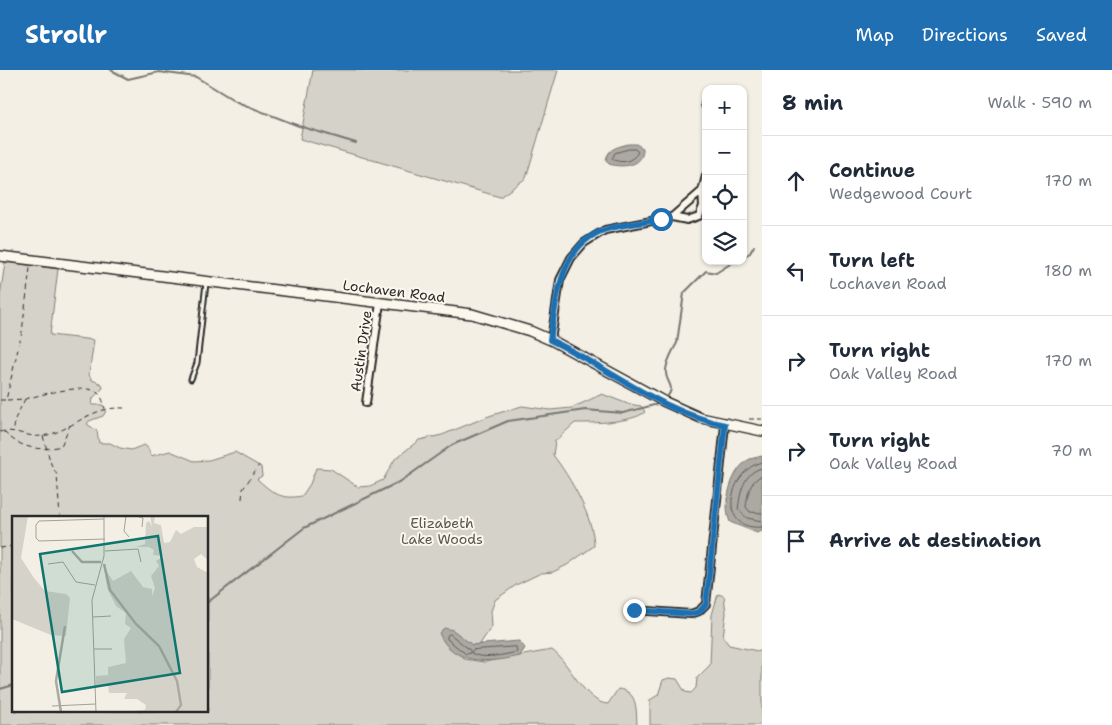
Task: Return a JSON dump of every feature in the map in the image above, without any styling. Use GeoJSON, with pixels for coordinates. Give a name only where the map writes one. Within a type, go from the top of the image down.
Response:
{"type":"FeatureCollection","features":[{"type":"Feature","properties":{"kind":"street"},"geometry":{"type":"LineString","coordinates":[[672,216],[702,191]]}},
{"type":"Feature","properties":{"kind":"street"},"geometry":{"type":"LineString","coordinates":[[550,340],[560,280],[571,258],[584,243],[605,230],[672,216],[687,220],[699,216],[702,208]]}},
{"type":"Feature","properties":{"kind":"street","name":"Lochaven Road"},"geometry":{"type":"LineString","coordinates":[[0,256],[472,314],[522,328],[550,340],[663,401],[701,418],[725,425],[762,431]]}},
{"type":"Feature","properties":{"kind":"street","name":"Austin Drive"},"geometry":{"type":"LineString","coordinates":[[366,403],[380,303]]}},
{"type":"Feature","properties":{"kind":"street"},"geometry":{"type":"LineString","coordinates":[[634,610],[690,614],[699,612],[706,604],[725,425]]}},
{"type":"Feature","properties":{"kind":"lane"},"geometry":{"type":"LineString","coordinates":[[191,378],[197,363],[206,282]]}},
{"type":"Feature","properties":{"kind":"path"},"geometry":{"type":"LineString","coordinates":[[6,400],[22,332],[31,260]]}},
{"type":"Feature","properties":{"kind":"path"},"geometry":{"type":"LineString","coordinates":[[0,400],[87,390],[98,393],[103,401],[104,408]]}},
{"type":"Feature","properties":{"kind":"path"},"geometry":{"type":"LineString","coordinates":[[14,430],[15,419],[24,398]]}},
{"type":"Feature","properties":{"kind":"path"},"geometry":{"type":"LineString","coordinates":[[0,432],[14,430],[43,436],[104,408],[124,408]]}},
{"type":"Feature","properties":{"kind":"path"},"geometry":{"type":"LineString","coordinates":[[749,419],[762,419]]}},
{"type":"Feature","properties":{"kind":"path"},"geometry":{"type":"LineString","coordinates":[[3,431],[26,447],[46,449],[61,446],[70,424]]}},
{"type":"Feature","properties":{"kind":"path"},"geometry":{"type":"LineString","coordinates":[[43,436],[46,449],[57,475],[60,516]]}},
{"type":"Feature","properties":{"kind":"path"},"geometry":{"type":"LineString","coordinates":[[242,498],[243,489],[259,465]]}},
{"type":"Feature","properties":{"kind":"green space"},"geometry":{"type":"Polygon","coordinates":[[[313,70],[558,70],[526,178],[500,197],[300,139],[313,70]]]}},
{"type":"Feature","properties":{"kind":"green space","name":"Elizabeth Lake Woods"},"geometry":{"type":"Polygon","coordinates":[[[5,262],[58,269],[50,335],[94,340],[89,375],[92,380],[102,384],[103,388],[93,398],[92,405],[103,405],[106,411],[103,416],[89,421],[87,424],[97,431],[99,443],[110,443],[120,448],[131,450],[144,445],[148,448],[151,456],[170,451],[194,461],[209,460],[235,452],[261,467],[262,476],[257,479],[272,492],[282,496],[302,496],[310,484],[316,468],[331,469],[358,487],[370,486],[383,480],[395,459],[419,440],[442,435],[489,416],[522,406],[550,410],[572,408],[602,394],[628,404],[641,406],[645,412],[639,416],[612,422],[575,423],[555,441],[553,455],[567,475],[586,511],[594,546],[567,565],[553,572],[541,573],[516,585],[495,600],[491,611],[492,626],[480,644],[471,645],[452,630],[464,659],[484,662],[552,650],[559,656],[585,690],[600,702],[608,704],[618,689],[629,693],[635,702],[637,725],[0,725],[0,297],[5,262]]]}},
{"type":"Feature","properties":{"kind":"green space"},"geometry":{"type":"Polygon","coordinates":[[[718,594],[724,596],[726,613],[723,637],[729,645],[762,652],[762,725],[650,725],[650,700],[658,695],[663,680],[669,678],[677,679],[685,692],[691,693],[696,688],[697,678],[710,665],[712,615],[718,594]]]}},
{"type":"Feature","properties":{"kind":"water"},"geometry":{"type":"Polygon","coordinates":[[[628,144],[636,144],[643,148],[640,159],[626,166],[609,164],[606,160],[609,153],[628,144]]]}},
{"type":"Feature","properties":{"kind":"water"},"geometry":{"type":"Polygon","coordinates":[[[762,456],[762,531],[757,533],[730,522],[727,506],[730,487],[738,470],[750,459],[762,456]]]}},
{"type":"Feature","properties":{"kind":"water"},"geometry":{"type":"Polygon","coordinates":[[[444,628],[453,630],[472,645],[519,641],[525,648],[520,656],[497,660],[474,660],[453,652],[445,644],[439,633],[444,628]]]}},
{"type":"Feature","properties":{"kind":"waterway"},"geometry":{"type":"LineString","coordinates":[[111,70],[128,79],[159,72],[196,77],[237,102],[299,126],[356,143]]}},
{"type":"Feature","properties":{"kind":"waterway"},"geometry":{"type":"LineString","coordinates":[[747,255],[754,246]]}},
{"type":"Feature","properties":{"kind":"waterway"},"geometry":{"type":"LineString","coordinates":[[666,398],[671,390],[666,376],[666,369],[677,343],[684,293],[706,271],[716,273],[729,265]]}},
{"type":"Feature","properties":{"kind":"waterway"},"geometry":{"type":"LineString","coordinates":[[209,601],[304,528],[401,481],[452,445],[508,421],[585,410],[623,413],[658,404]]}},
{"type":"Feature","properties":{"kind":"waterway"},"geometry":{"type":"LineString","coordinates":[[0,689],[12,686]]}},
{"type":"Feature","properties":{"kind":"route"},"geometry":{"type":"LineString","coordinates":[[634,610],[690,614],[699,612],[706,604],[725,425],[701,418],[663,401],[550,340],[560,280],[571,258],[584,243],[605,230],[661,219]]}}]}
